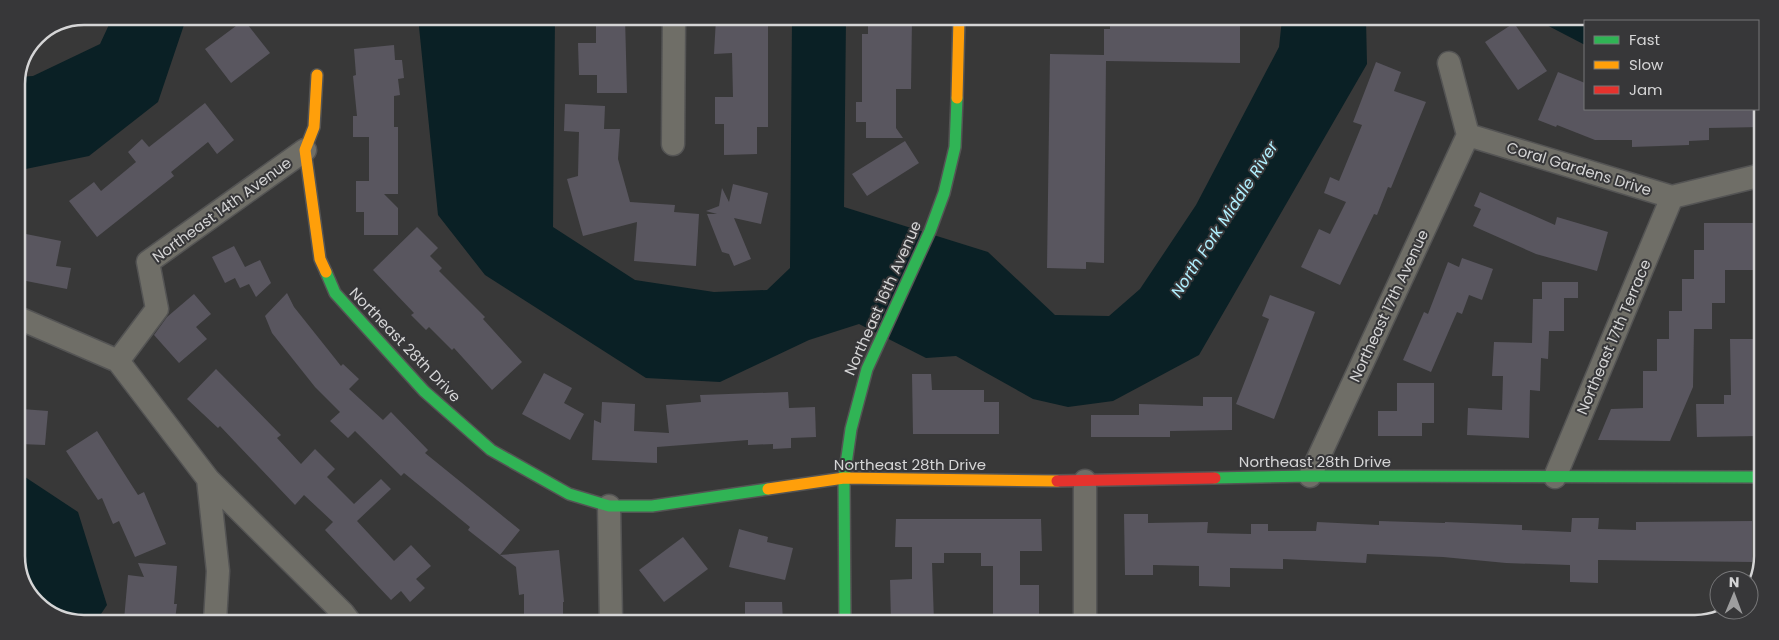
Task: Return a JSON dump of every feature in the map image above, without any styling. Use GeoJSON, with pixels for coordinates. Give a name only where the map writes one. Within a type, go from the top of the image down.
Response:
{"type":"FeatureCollection","features":[{"type":"Feature","properties":{"kind":"street"},"geometry":{"type":"LineString","coordinates":[[673,144],[674,25]]}},
{"type":"Feature","properties":{"kind":"street","name":"Northeast 16th Avenue"},"geometry":{"type":"LineString","coordinates":[[845,615],[844,478],[854,416],[862,380],[930,231],[944,193],[955,146],[959,25]]}},
{"type":"Feature","properties":{"kind":"street"},"geometry":{"type":"LineString","coordinates":[[1449,63],[1468,136]]}},
{"type":"Feature","properties":{"kind":"street","name":"Northeast 28th Drive"},"geometry":{"type":"LineString","coordinates":[[317,75],[314,127],[306,150],[320,259],[335,293],[424,391],[491,450],[569,494],[609,506],[652,506],[844,478],[1085,481],[1310,476],[1754,476]]}},
{"type":"Feature","properties":{"kind":"street","name":"Coral Gardens Drive"},"geometry":{"type":"LineString","coordinates":[[1468,136],[1672,196],[1754,177]]}},
{"type":"Feature","properties":{"kind":"street","name":"Northeast 17th Avenue"},"geometry":{"type":"LineString","coordinates":[[1310,476],[1468,136]]}},
{"type":"Feature","properties":{"kind":"street","name":"Northeast 14th Avenue"},"geometry":{"type":"LineString","coordinates":[[118,361],[157,309],[148,262],[306,150]]}},
{"type":"Feature","properties":{"kind":"street","name":"Northeast 17th Terrace"},"geometry":{"type":"LineString","coordinates":[[1555,477],[1672,196]]}},
{"type":"Feature","properties":{"kind":"street"},"geometry":{"type":"LineString","coordinates":[[25,321],[118,361],[208,479],[345,615]]}},
{"type":"Feature","properties":{"kind":"street"},"geometry":{"type":"LineString","coordinates":[[208,479],[218,570],[215,615]]}},
{"type":"Feature","properties":{"kind":"street"},"geometry":{"type":"LineString","coordinates":[[1085,481],[1085,615]]}},
{"type":"Feature","properties":{"kind":"street"},"geometry":{"type":"LineString","coordinates":[[609,506],[611,615]]}},
{"type":"Feature","properties":{"kind":"water"},"geometry":{"type":"Polygon","coordinates":[[[109,25],[184,25],[158,102],[89,156],[25,169],[26,76],[33,76],[100,44],[109,25]]]}},
{"type":"Feature","properties":{"kind":"water","name":"North Fork Middle River"},"geometry":{"type":"Polygon","coordinates":[[[419,25],[555,25],[553,227],[635,280],[714,292],[767,290],[790,268],[792,25],[846,25],[844,207],[988,252],[1055,315],[1109,316],[1140,289],[1196,205],[1279,47],[1281,25],[1366,25],[1367,64],[1199,355],[1113,401],[1068,407],[1033,399],[956,356],[926,358],[859,324],[809,340],[720,382],[646,378],[485,275],[438,215],[419,25]]]}},
{"type":"Feature","properties":{"kind":"water"},"geometry":{"type":"Polygon","coordinates":[[[1547,25],[1584,25],[1584,44],[1547,25]]]}},
{"type":"Feature","properties":{"kind":"water"},"geometry":{"type":"Polygon","coordinates":[[[25,477],[78,512],[107,605],[100,615],[72,614],[48,603],[33,586],[28,575],[25,560],[25,477]]]}},
{"type":"Feature","properties":{"kind":"building"},"geometry":{"type":"Polygon","coordinates":[[[237,25],[248,25],[270,53],[231,83],[205,49],[237,25]]]}},
{"type":"Feature","properties":{"kind":"building"},"geometry":{"type":"Polygon","coordinates":[[[596,25],[625,25],[627,93],[597,93],[597,75],[579,75],[578,43],[596,43],[596,25]]]}},
{"type":"Feature","properties":{"kind":"building"},"geometry":{"type":"Polygon","coordinates":[[[716,25],[768,25],[768,127],[757,127],[757,154],[724,155],[724,124],[715,124],[715,97],[733,97],[732,53],[714,54],[716,25]]]}},
{"type":"Feature","properties":{"kind":"building"},"geometry":{"type":"Polygon","coordinates":[[[868,25],[912,25],[911,89],[896,89],[896,128],[903,138],[866,138],[866,122],[856,122],[856,102],[862,102],[862,34],[868,34],[868,25]]]}},
{"type":"Feature","properties":{"kind":"building"},"geometry":{"type":"Polygon","coordinates":[[[1110,25],[1240,25],[1240,63],[1106,61],[1104,263],[1086,262],[1086,269],[1047,268],[1050,54],[1104,55],[1104,29],[1110,29],[1110,25]]]}},
{"type":"Feature","properties":{"kind":"building"},"geometry":{"type":"Polygon","coordinates":[[[1511,25],[1515,25],[1547,71],[1518,90],[1485,42],[1511,25]]]}},
{"type":"Feature","properties":{"kind":"building"},"geometry":{"type":"Polygon","coordinates":[[[394,45],[395,60],[402,60],[404,78],[398,79],[400,95],[394,96],[394,127],[398,127],[398,194],[384,194],[398,208],[398,235],[364,235],[364,212],[356,212],[356,181],[369,181],[369,137],[353,137],[353,116],[357,116],[353,76],[356,75],[354,49],[394,45]]]}},
{"type":"Feature","properties":{"kind":"building"},"geometry":{"type":"Polygon","coordinates":[[[1376,62],[1401,72],[1394,91],[1426,102],[1391,188],[1388,187],[1377,215],[1374,214],[1340,285],[1301,267],[1319,229],[1330,234],[1346,202],[1324,193],[1330,177],[1339,181],[1362,125],[1353,122],[1376,62]]]}},
{"type":"Feature","properties":{"kind":"building"},"geometry":{"type":"Polygon","coordinates":[[[1558,72],[1584,83],[1584,110],[1754,110],[1754,127],[1709,128],[1709,140],[1689,141],[1689,145],[1632,147],[1632,140],[1595,140],[1557,125],[1556,127],[1538,120],[1558,72]]]}},
{"type":"Feature","properties":{"kind":"building"},"geometry":{"type":"Polygon","coordinates":[[[205,103],[234,140],[217,154],[208,142],[171,172],[174,176],[97,237],[69,201],[94,182],[101,191],[136,162],[128,152],[142,139],[149,147],[205,103]]]}},
{"type":"Feature","properties":{"kind":"building"},"geometry":{"type":"Polygon","coordinates":[[[565,104],[605,106],[604,129],[620,129],[618,159],[630,202],[675,205],[674,212],[699,214],[696,266],[634,261],[637,222],[583,236],[567,179],[578,176],[579,132],[564,131],[565,104]]]}},
{"type":"Feature","properties":{"kind":"building"},"geometry":{"type":"Polygon","coordinates":[[[905,141],[919,163],[867,196],[852,174],[905,141]]]}},
{"type":"Feature","properties":{"kind":"building"},"geometry":{"type":"Polygon","coordinates":[[[733,184],[768,193],[761,224],[734,218],[751,259],[734,266],[729,254],[722,252],[707,214],[717,214],[706,211],[719,206],[722,188],[729,202],[733,184]]]}},
{"type":"Feature","properties":{"kind":"building"},"geometry":{"type":"Polygon","coordinates":[[[1480,192],[1555,225],[1557,217],[1608,232],[1597,271],[1536,254],[1473,226],[1481,209],[1474,206],[1480,192]]]}},
{"type":"Feature","properties":{"kind":"building"},"geometry":{"type":"Polygon","coordinates":[[[1704,223],[1754,223],[1754,270],[1725,270],[1725,303],[1712,303],[1712,329],[1694,329],[1693,387],[1670,441],[1598,440],[1611,409],[1643,408],[1643,371],[1657,371],[1657,339],[1669,339],[1669,311],[1682,311],[1682,279],[1694,279],[1694,250],[1704,250],[1704,223]]]}},
{"type":"Feature","properties":{"kind":"building"},"geometry":{"type":"Polygon","coordinates":[[[417,227],[438,248],[430,256],[442,268],[439,271],[485,317],[483,319],[522,362],[492,390],[454,348],[452,350],[429,327],[426,330],[411,315],[414,313],[373,270],[417,227]]]}},
{"type":"Feature","properties":{"kind":"building"},"geometry":{"type":"Polygon","coordinates":[[[25,234],[61,241],[56,266],[71,268],[67,289],[25,281],[25,234]]]}},
{"type":"Feature","properties":{"kind":"building"},"geometry":{"type":"Polygon","coordinates":[[[234,246],[245,267],[260,260],[271,283],[256,297],[249,284],[240,288],[235,278],[225,283],[212,257],[234,246]]]}},
{"type":"Feature","properties":{"kind":"building"},"geometry":{"type":"Polygon","coordinates":[[[1462,258],[1493,269],[1482,300],[1469,295],[1462,314],[1457,312],[1431,372],[1403,360],[1424,312],[1428,314],[1448,262],[1459,267],[1462,258]]]}},
{"type":"Feature","properties":{"kind":"building"},"geometry":{"type":"Polygon","coordinates":[[[1542,282],[1578,282],[1578,298],[1564,298],[1564,331],[1549,331],[1548,359],[1541,358],[1540,391],[1530,390],[1529,438],[1467,435],[1468,408],[1502,410],[1503,376],[1492,376],[1494,342],[1532,343],[1533,299],[1542,299],[1542,282]]]}},
{"type":"Feature","properties":{"kind":"building"},"geometry":{"type":"Polygon","coordinates":[[[287,293],[294,307],[341,366],[343,364],[359,379],[349,389],[383,420],[391,412],[428,450],[425,453],[520,530],[500,555],[468,530],[470,527],[404,473],[401,476],[355,431],[348,438],[330,421],[340,412],[315,387],[272,333],[265,316],[287,293]]]}},
{"type":"Feature","properties":{"kind":"building"},"geometry":{"type":"Polygon","coordinates":[[[194,294],[211,314],[196,327],[207,339],[179,363],[154,335],[167,317],[194,294]]]}},
{"type":"Feature","properties":{"kind":"building"},"geometry":{"type":"Polygon","coordinates":[[[1270,295],[1315,312],[1274,419],[1236,404],[1269,319],[1262,316],[1270,295]]]}},
{"type":"Feature","properties":{"kind":"building"},"geometry":{"type":"Polygon","coordinates":[[[1730,339],[1754,339],[1754,436],[1697,437],[1696,404],[1724,404],[1724,395],[1731,395],[1730,339]]]}},
{"type":"Feature","properties":{"kind":"building"},"geometry":{"type":"Polygon","coordinates":[[[216,369],[281,435],[277,438],[301,464],[315,449],[335,469],[327,477],[354,504],[381,479],[391,489],[357,521],[394,561],[411,545],[431,566],[416,579],[425,588],[410,602],[401,591],[391,600],[325,530],[333,522],[304,495],[295,505],[220,426],[218,428],[187,399],[216,369]]]}},
{"type":"Feature","properties":{"kind":"building"},"geometry":{"type":"Polygon","coordinates":[[[544,373],[572,388],[564,403],[584,414],[570,440],[522,414],[544,373]]]}},
{"type":"Feature","properties":{"kind":"building"},"geometry":{"type":"Polygon","coordinates":[[[912,374],[931,374],[932,390],[984,390],[984,402],[999,402],[999,434],[913,434],[912,374]]]}},
{"type":"Feature","properties":{"kind":"building"},"geometry":{"type":"Polygon","coordinates":[[[1397,383],[1434,383],[1434,423],[1422,423],[1422,436],[1378,436],[1378,411],[1397,411],[1397,383]]]}},
{"type":"Feature","properties":{"kind":"building"},"geometry":{"type":"Polygon","coordinates":[[[788,392],[789,408],[815,407],[816,437],[791,438],[791,448],[773,449],[773,444],[748,445],[748,440],[657,447],[657,463],[592,460],[594,420],[601,423],[602,402],[635,404],[634,431],[669,433],[666,405],[701,402],[700,395],[788,392]]]}},
{"type":"Feature","properties":{"kind":"building"},"geometry":{"type":"Polygon","coordinates":[[[1203,397],[1232,397],[1232,430],[1170,431],[1170,437],[1091,437],[1091,415],[1139,415],[1139,404],[1203,406],[1203,397]]]}},
{"type":"Feature","properties":{"kind":"building"},"geometry":{"type":"Polygon","coordinates":[[[25,409],[48,411],[45,445],[25,444],[25,409]]]}},
{"type":"Feature","properties":{"kind":"building"},"geometry":{"type":"Polygon","coordinates":[[[97,431],[138,495],[144,492],[166,544],[135,557],[119,521],[113,524],[102,498],[98,500],[66,451],[97,431]]]}},
{"type":"Feature","properties":{"kind":"building"},"geometry":{"type":"Polygon","coordinates":[[[1124,514],[1148,514],[1148,523],[1208,522],[1207,533],[1251,534],[1251,524],[1268,524],[1268,531],[1316,531],[1317,522],[1379,525],[1379,521],[1522,525],[1522,530],[1571,532],[1572,518],[1599,518],[1598,529],[1636,530],[1636,522],[1752,521],[1752,562],[1598,560],[1598,583],[1570,582],[1570,565],[1367,554],[1366,563],[1283,559],[1283,569],[1230,568],[1230,587],[1199,586],[1199,566],[1153,565],[1153,575],[1125,575],[1124,514]]]}},
{"type":"Feature","properties":{"kind":"building"},"geometry":{"type":"Polygon","coordinates":[[[896,519],[1041,519],[1042,551],[1020,551],[1020,585],[1039,585],[1039,615],[993,615],[993,566],[981,566],[981,553],[944,553],[944,563],[932,563],[934,615],[891,615],[890,580],[912,579],[912,547],[895,547],[896,519]]]}},
{"type":"Feature","properties":{"kind":"building"},"geometry":{"type":"Polygon","coordinates":[[[739,529],[768,537],[767,542],[793,548],[785,580],[729,567],[739,529]]]}},
{"type":"Feature","properties":{"kind":"building"},"geometry":{"type":"Polygon","coordinates":[[[683,537],[708,569],[664,602],[639,570],[683,537]]]}},
{"type":"Feature","properties":{"kind":"building"},"geometry":{"type":"Polygon","coordinates":[[[559,550],[564,602],[563,615],[524,615],[524,594],[519,595],[516,567],[500,555],[559,550]]]}},
{"type":"Feature","properties":{"kind":"building"},"geometry":{"type":"Polygon","coordinates":[[[138,563],[177,566],[174,604],[177,604],[176,615],[124,615],[128,575],[144,577],[138,563]]]}},
{"type":"Feature","properties":{"kind":"building"},"geometry":{"type":"Polygon","coordinates":[[[745,602],[782,602],[783,615],[745,615],[745,602]]]}},
{"type":"Feature","properties":{"kind":"traffic: fast"},"geometry":{"type":"LineString","coordinates":[[845,615],[844,478],[851,429],[867,369],[930,231],[944,193],[955,147],[957,98]]}},
{"type":"Feature","properties":{"kind":"traffic: fast"},"geometry":{"type":"LineString","coordinates":[[326,272],[335,293],[424,391],[491,450],[569,494],[609,506],[652,506],[768,489]]}},
{"type":"Feature","properties":{"kind":"traffic: fast"},"geometry":{"type":"LineString","coordinates":[[1215,478],[1310,476],[1754,477]]}},
{"type":"Feature","properties":{"kind":"traffic: slow"},"geometry":{"type":"LineString","coordinates":[[957,98],[959,25]]}},
{"type":"Feature","properties":{"kind":"traffic: slow"},"geometry":{"type":"LineString","coordinates":[[317,75],[314,127],[305,150],[320,259],[326,272]]}},
{"type":"Feature","properties":{"kind":"traffic: slow"},"geometry":{"type":"LineString","coordinates":[[768,489],[844,478],[1057,481]]}},
{"type":"Feature","properties":{"kind":"traffic: jam"},"geometry":{"type":"LineString","coordinates":[[1057,481],[1215,478]]}}]}
